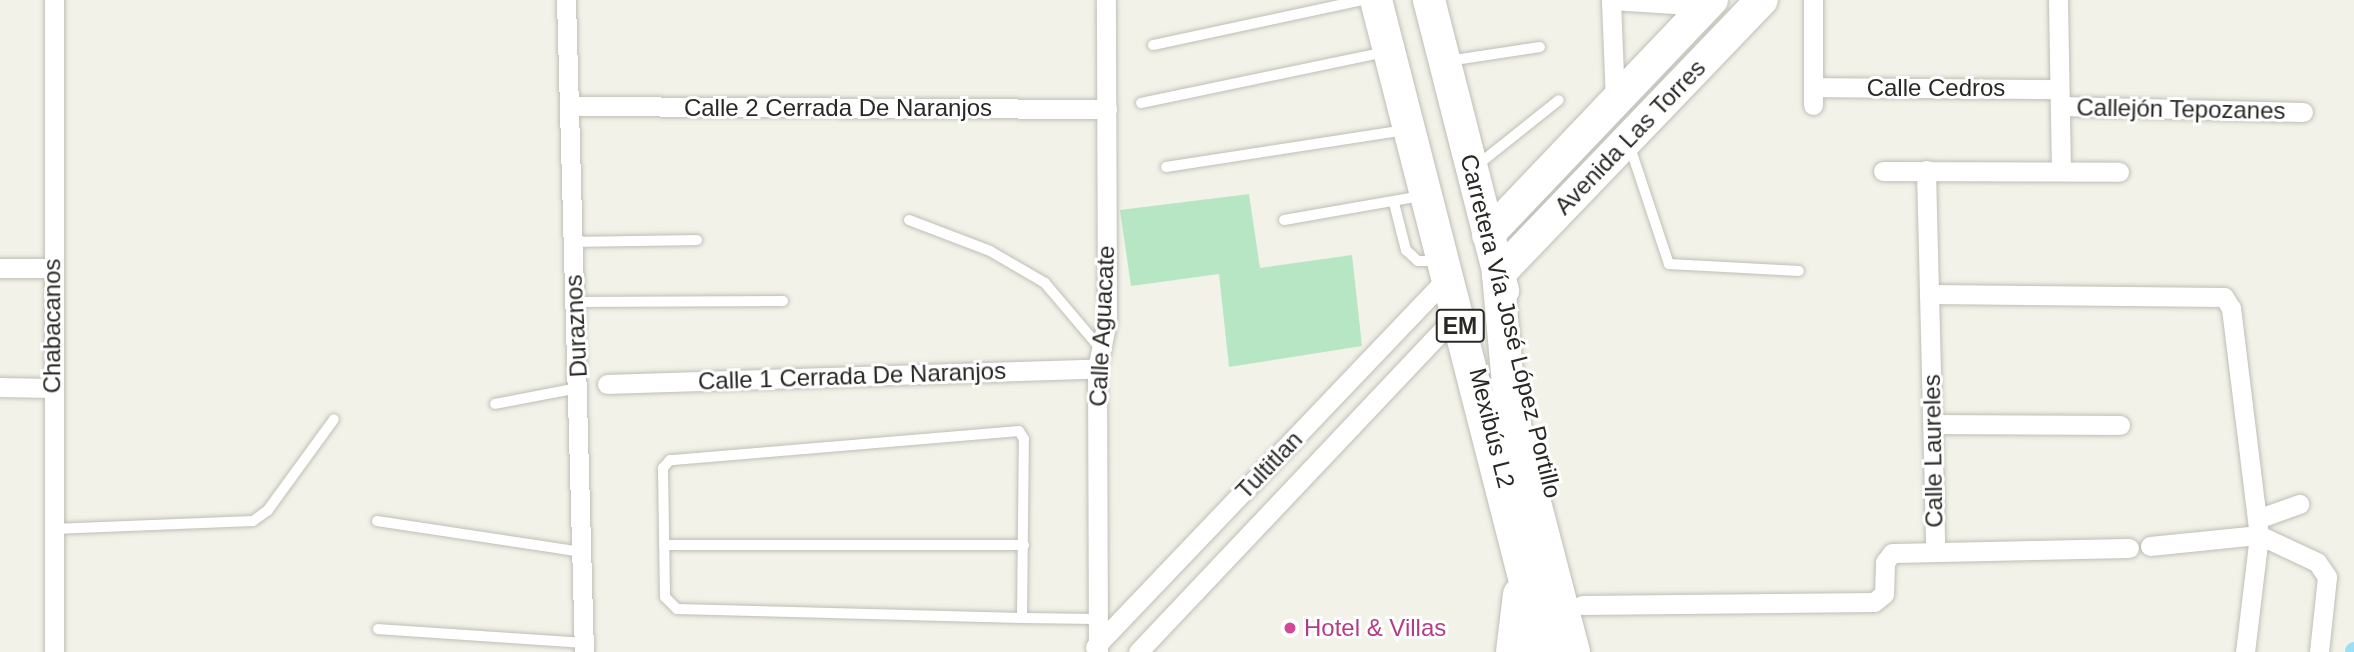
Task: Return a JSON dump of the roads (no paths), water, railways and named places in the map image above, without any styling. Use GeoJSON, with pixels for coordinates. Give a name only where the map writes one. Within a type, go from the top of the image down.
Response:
{"type":"FeatureCollection","features":[{"type":"Feature","properties":{"kind":"main road","name":"Carretera Vía José López Portillo"},"geometry":{"type":"LineString","coordinates":[[1376,0],[1543,652]]}},
{"type":"Feature","properties":{"kind":"main road","name":"Avenida Las Torres"},"geometry":{"type":"LineString","coordinates":[[1498,275],[1762,0]]}},
{"type":"Feature","properties":{"kind":"main road","name":"Avenida Las Torres"},"geometry":{"type":"LineString","coordinates":[[1488,235],[1709,3]]}},
{"type":"Feature","properties":{"kind":"main road","name":"Carretera Vía José López Portillo"},"geometry":{"type":"LineString","coordinates":[[1423,7],[1433,59],[1465,172],[1488,235],[1594,652]]}},
{"type":"Feature","properties":{"kind":"main road"},"geometry":{"type":"LineString","coordinates":[[1498,275],[1509,392],[1576,652]]}},
{"type":"Feature","properties":{"kind":"main road"},"geometry":{"type":"LineString","coordinates":[[1513,652],[1521,564]]}},
{"type":"Feature","properties":{"kind":"street","name":"Chabacanos"},"geometry":{"type":"LineString","coordinates":[[54,0],[54,652]]}},
{"type":"Feature","properties":{"kind":"street","name":"Duraznos"},"geometry":{"type":"LineString","coordinates":[[566,0],[571,242],[579,388],[584,648]]}},
{"type":"Feature","properties":{"kind":"street","name":"Calle Aguacate"},"geometry":{"type":"LineString","coordinates":[[1096,649],[1099,359],[1107,321],[1106,0]]}},
{"type":"Feature","properties":{"kind":"street"},"geometry":{"type":"LineString","coordinates":[[1615,101],[1611,0],[1709,3]]}},
{"type":"Feature","properties":{"kind":"street","name":"Calle Cedros"},"geometry":{"type":"LineString","coordinates":[[1813,0],[1813,96],[2060,98]]}},
{"type":"Feature","properties":{"kind":"street"},"geometry":{"type":"LineString","coordinates":[[2058,0],[2061,170]]}},
{"type":"Feature","properties":{"kind":"street","name":"Callejón Tepozanes"},"geometry":{"type":"LineString","coordinates":[[2060,98],[2303,112]]}},
{"type":"Feature","properties":{"kind":"street","name":"Calle 2 Cerrada De Naranjos"},"geometry":{"type":"LineString","coordinates":[[569,106],[1107,109]]}},
{"type":"Feature","properties":{"kind":"street","name":"Calle Laureles"},"geometry":{"type":"LineString","coordinates":[[1582,605],[1874,602],[1884,594],[1887,556],[1935,549],[1926,170]]}},
{"type":"Feature","properties":{"kind":"street"},"geometry":{"type":"LineString","coordinates":[[1883,171],[2119,172]]}},
{"type":"Feature","properties":{"kind":"street"},"geometry":{"type":"LineString","coordinates":[[0,268],[52,268]]}},
{"type":"Feature","properties":{"kind":"street","name":"Tultitlan"},"geometry":{"type":"LineString","coordinates":[[1096,649],[1444,269]]}},
{"type":"Feature","properties":{"kind":"street"},"geometry":{"type":"LineString","coordinates":[[1929,294],[2216,292],[2231,308],[2258,527],[2245,652]]}},
{"type":"Feature","properties":{"kind":"street","name":"Tultitlan"},"geometry":{"type":"LineString","coordinates":[[1138,652],[1457,315]]}},
{"type":"Feature","properties":{"kind":"street","name":"Calle 1 Cerrada De Naranjos"},"geometry":{"type":"LineString","coordinates":[[607,384],[1099,359]]}},
{"type":"Feature","properties":{"kind":"street"},"geometry":{"type":"LineString","coordinates":[[0,387],[52,388]]}},
{"type":"Feature","properties":{"kind":"street"},"geometry":{"type":"LineString","coordinates":[[1934,424],[2120,425]]}},
{"type":"Feature","properties":{"kind":"street"},"geometry":{"type":"LineString","coordinates":[[2150,546],[2258,527],[2299,504]]}},
{"type":"Feature","properties":{"kind":"street"},"geometry":{"type":"LineString","coordinates":[[2258,527],[2324,568],[2319,652]]}},
{"type":"Feature","properties":{"kind":"street"},"geometry":{"type":"LineString","coordinates":[[1935,549],[2129,548]]}},
{"type":"Feature","properties":{"kind":"lane"},"geometry":{"type":"LineString","coordinates":[[1153,45],[1363,0]]}},
{"type":"Feature","properties":{"kind":"lane","name":"Mexibús L2"},"geometry":{"type":"LineString","coordinates":[[1384,0],[1549,652]]}},
{"type":"Feature","properties":{"kind":"lane"},"geometry":{"type":"LineString","coordinates":[[1414,0],[1423,7]]}},
{"type":"Feature","properties":{"kind":"lane"},"geometry":{"type":"LineString","coordinates":[[1433,59],[1540,47]]}},
{"type":"Feature","properties":{"kind":"lane"},"geometry":{"type":"LineString","coordinates":[[1141,103],[1389,51]]}},
{"type":"Feature","properties":{"kind":"lane"},"geometry":{"type":"LineString","coordinates":[[1465,172],[1559,100]]}},
{"type":"Feature","properties":{"kind":"lane"},"geometry":{"type":"LineString","coordinates":[[1167,167],[1409,129]]}},
{"type":"Feature","properties":{"kind":"lane"},"geometry":{"type":"LineString","coordinates":[[1628,140],[1669,264],[1799,271]]}},
{"type":"Feature","properties":{"kind":"lane","name":"Mexibús L2"},"geometry":{"type":"LineString","coordinates":[[1465,172],[1509,392]]}},
{"type":"Feature","properties":{"kind":"lane"},"geometry":{"type":"LineString","coordinates":[[1284,220],[1394,203],[1426,195]]}},
{"type":"Feature","properties":{"kind":"lane"},"geometry":{"type":"LineString","coordinates":[[1394,203],[1406,250],[1418,261],[1444,269]]}},
{"type":"Feature","properties":{"kind":"lane"},"geometry":{"type":"LineString","coordinates":[[909,220],[990,251],[1045,283],[1099,359]]}},
{"type":"Feature","properties":{"kind":"lane"},"geometry":{"type":"LineString","coordinates":[[571,242],[697,240]]}},
{"type":"Feature","properties":{"kind":"lane"},"geometry":{"type":"LineString","coordinates":[[575,302],[783,301]]}},
{"type":"Feature","properties":{"kind":"lane"},"geometry":{"type":"LineString","coordinates":[[495,404],[579,388]]}},
{"type":"Feature","properties":{"kind":"lane"},"geometry":{"type":"LineString","coordinates":[[53,529],[253,521],[268,510],[334,419]]}},
{"type":"Feature","properties":{"kind":"lane"},"geometry":{"type":"LineString","coordinates":[[1022,618],[1024,439],[1009,430],[670,460],[660,477],[665,597],[677,609],[1022,618],[1098,619]]}},
{"type":"Feature","properties":{"kind":"lane"},"geometry":{"type":"LineString","coordinates":[[377,521],[582,552]]}},
{"type":"Feature","properties":{"kind":"lane"},"geometry":{"type":"LineString","coordinates":[[664,545],[1024,545]]}},
{"type":"Feature","properties":{"kind":"lane"},"geometry":{"type":"LineString","coordinates":[[377,629],[584,648]]}},
{"type":"Feature","properties":{"kind":"place","name":"Hotel & Villas"},"geometry":{"type":"Point","coordinates":[1290,628]}}]}
